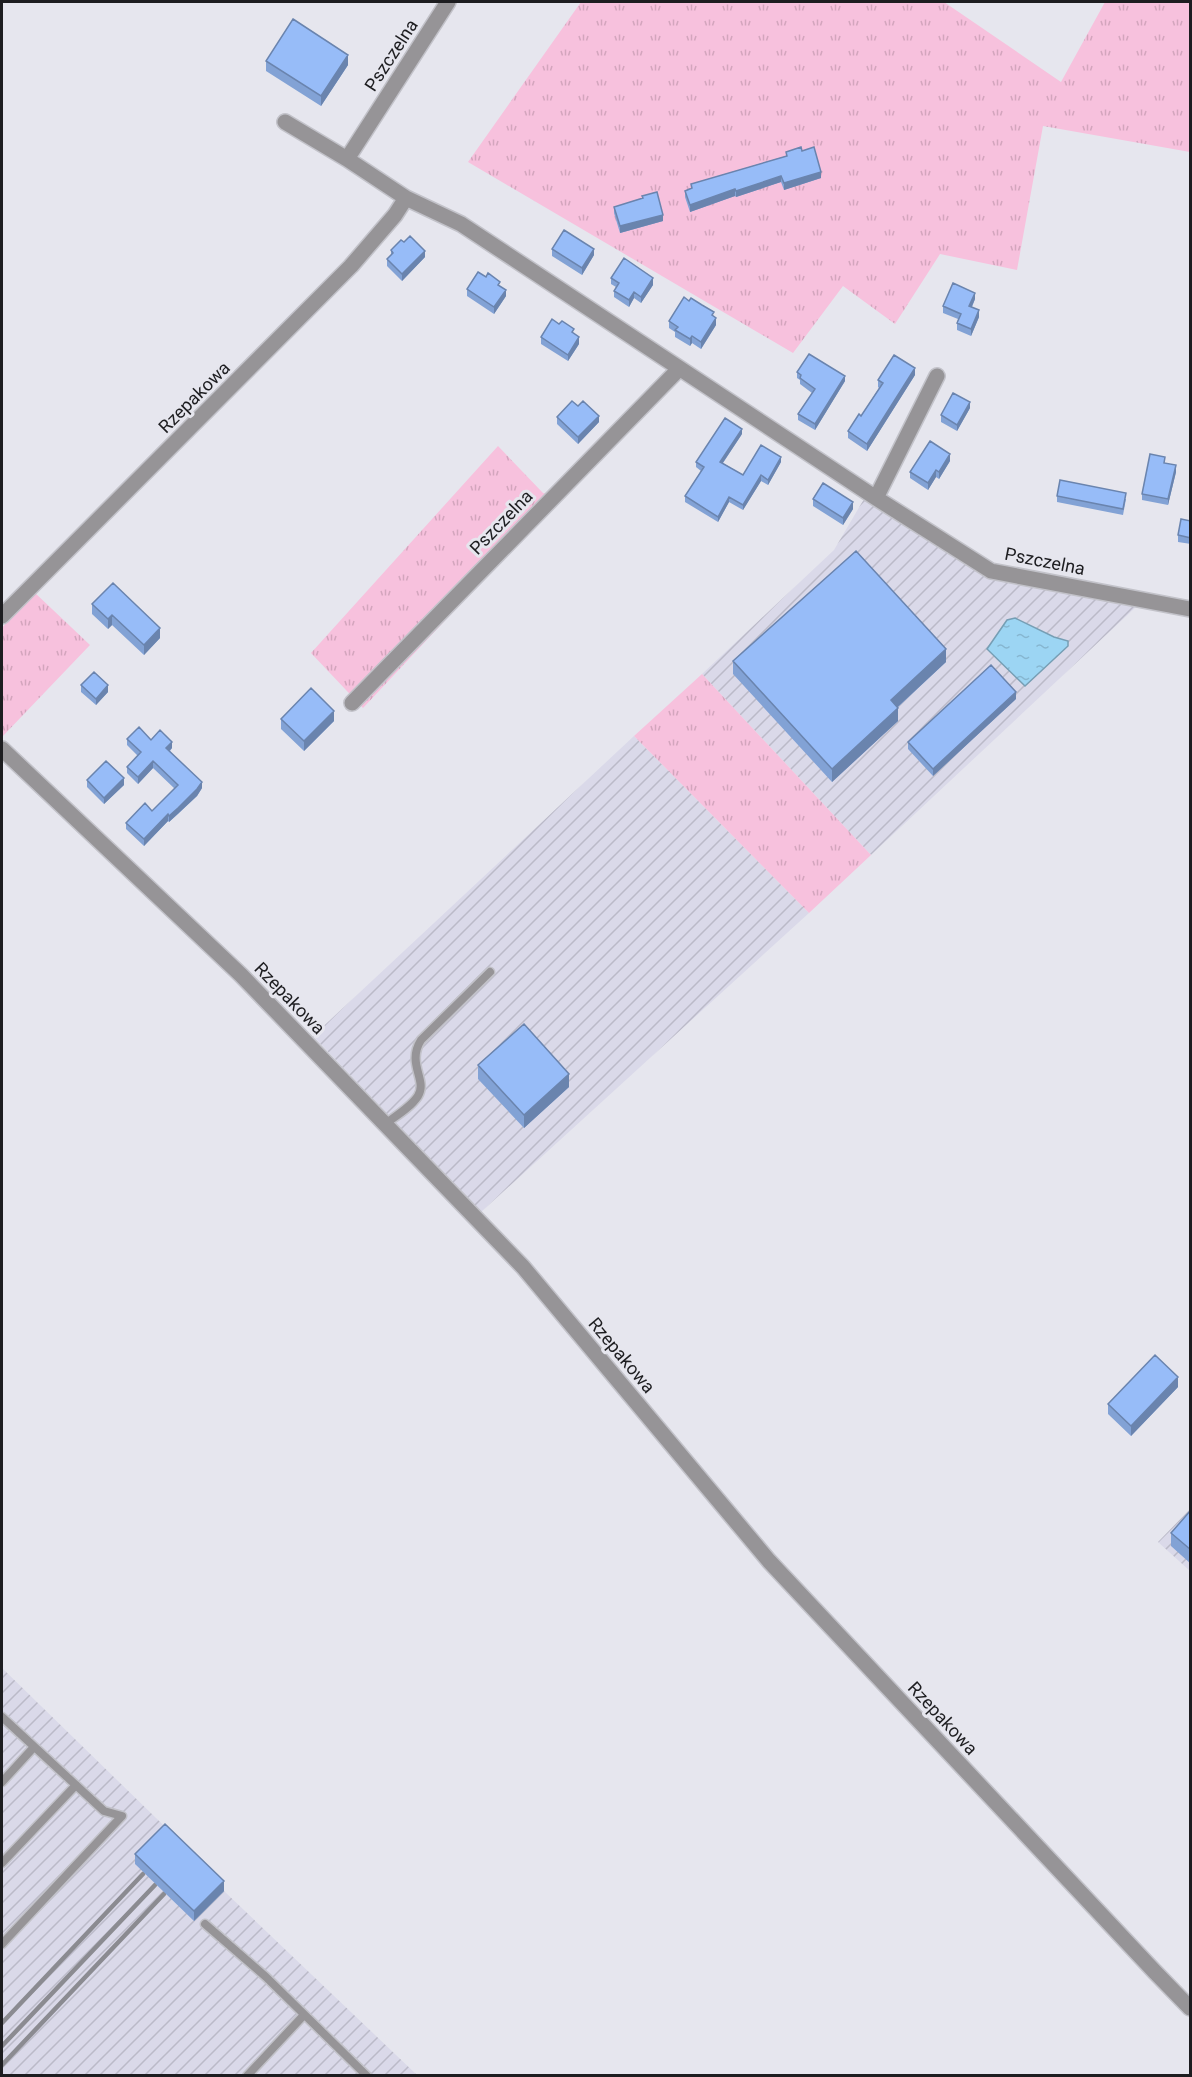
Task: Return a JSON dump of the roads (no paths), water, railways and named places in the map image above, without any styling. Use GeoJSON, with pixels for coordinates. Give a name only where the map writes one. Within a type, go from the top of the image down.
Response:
{"type":"FeatureCollection","features":[{"type":"Feature","properties":{"kind":"street","name":"Pszczelna"},"geometry":{"type":"LineString","coordinates":[[347,159],[448,2]]}},
{"type":"Feature","properties":{"kind":"street","name":"Pszczelna"},"geometry":{"type":"LineString","coordinates":[[285,123],[347,159],[406,198],[461,224],[876,498],[991,571],[1191,609]]}},
{"type":"Feature","properties":{"kind":"street","name":"Rzepakowa"},"geometry":{"type":"LineString","coordinates":[[2,616],[351,266],[395,215],[406,198]]}},
{"type":"Feature","properties":{"kind":"street","name":"Pszczelna"},"geometry":{"type":"LineString","coordinates":[[352,703],[679,369]]}},
{"type":"Feature","properties":{"kind":"street"},"geometry":{"type":"LineString","coordinates":[[876,498],[937,376]]}},
{"type":"Feature","properties":{"kind":"street","name":"Rzepakowa"},"geometry":{"type":"LineString","coordinates":[[2,749],[241,975],[523,1267],[769,1561],[1191,2008]]}},
{"type":"Feature","properties":{"kind":"lane"},"geometry":{"type":"LineString","coordinates":[[386,1124],[413,1102],[421,1089],[414,1056],[416,1047],[490,972]]}},
{"type":"Feature","properties":{"kind":"lane"},"geometry":{"type":"LineString","coordinates":[[2,1717],[104,1811],[122,1816],[2,1944]]}},
{"type":"Feature","properties":{"kind":"lane"},"geometry":{"type":"LineString","coordinates":[[2,1782],[34,1747]]}},
{"type":"Feature","properties":{"kind":"lane"},"geometry":{"type":"LineString","coordinates":[[2,1863],[76,1785]]}},
{"type":"Feature","properties":{"kind":"lane"},"geometry":{"type":"LineString","coordinates":[[205,1924],[266,1977],[303,2016],[367,2076]]}},
{"type":"Feature","properties":{"kind":"lane"},"geometry":{"type":"LineString","coordinates":[[247,2076],[303,2016]]}},
{"type":"Feature","properties":{"kind":"water"},"geometry":{"type":"Polygon","coordinates":[[[1015,618],[1054,637],[1068,641],[1068,646],[1025,686],[987,649],[1007,620],[1015,618]]]}},
{"type":"Feature","properties":{"kind":"railway"},"geometry":{"type":"LineString","coordinates":[[2,2023],[143,1874]]}},
{"type":"Feature","properties":{"kind":"railway"},"geometry":{"type":"LineString","coordinates":[[2,2046],[155,1885]]}},
{"type":"Feature","properties":{"kind":"railway"},"geometry":{"type":"LineString","coordinates":[[2,2065],[164,1894]]}}]}
